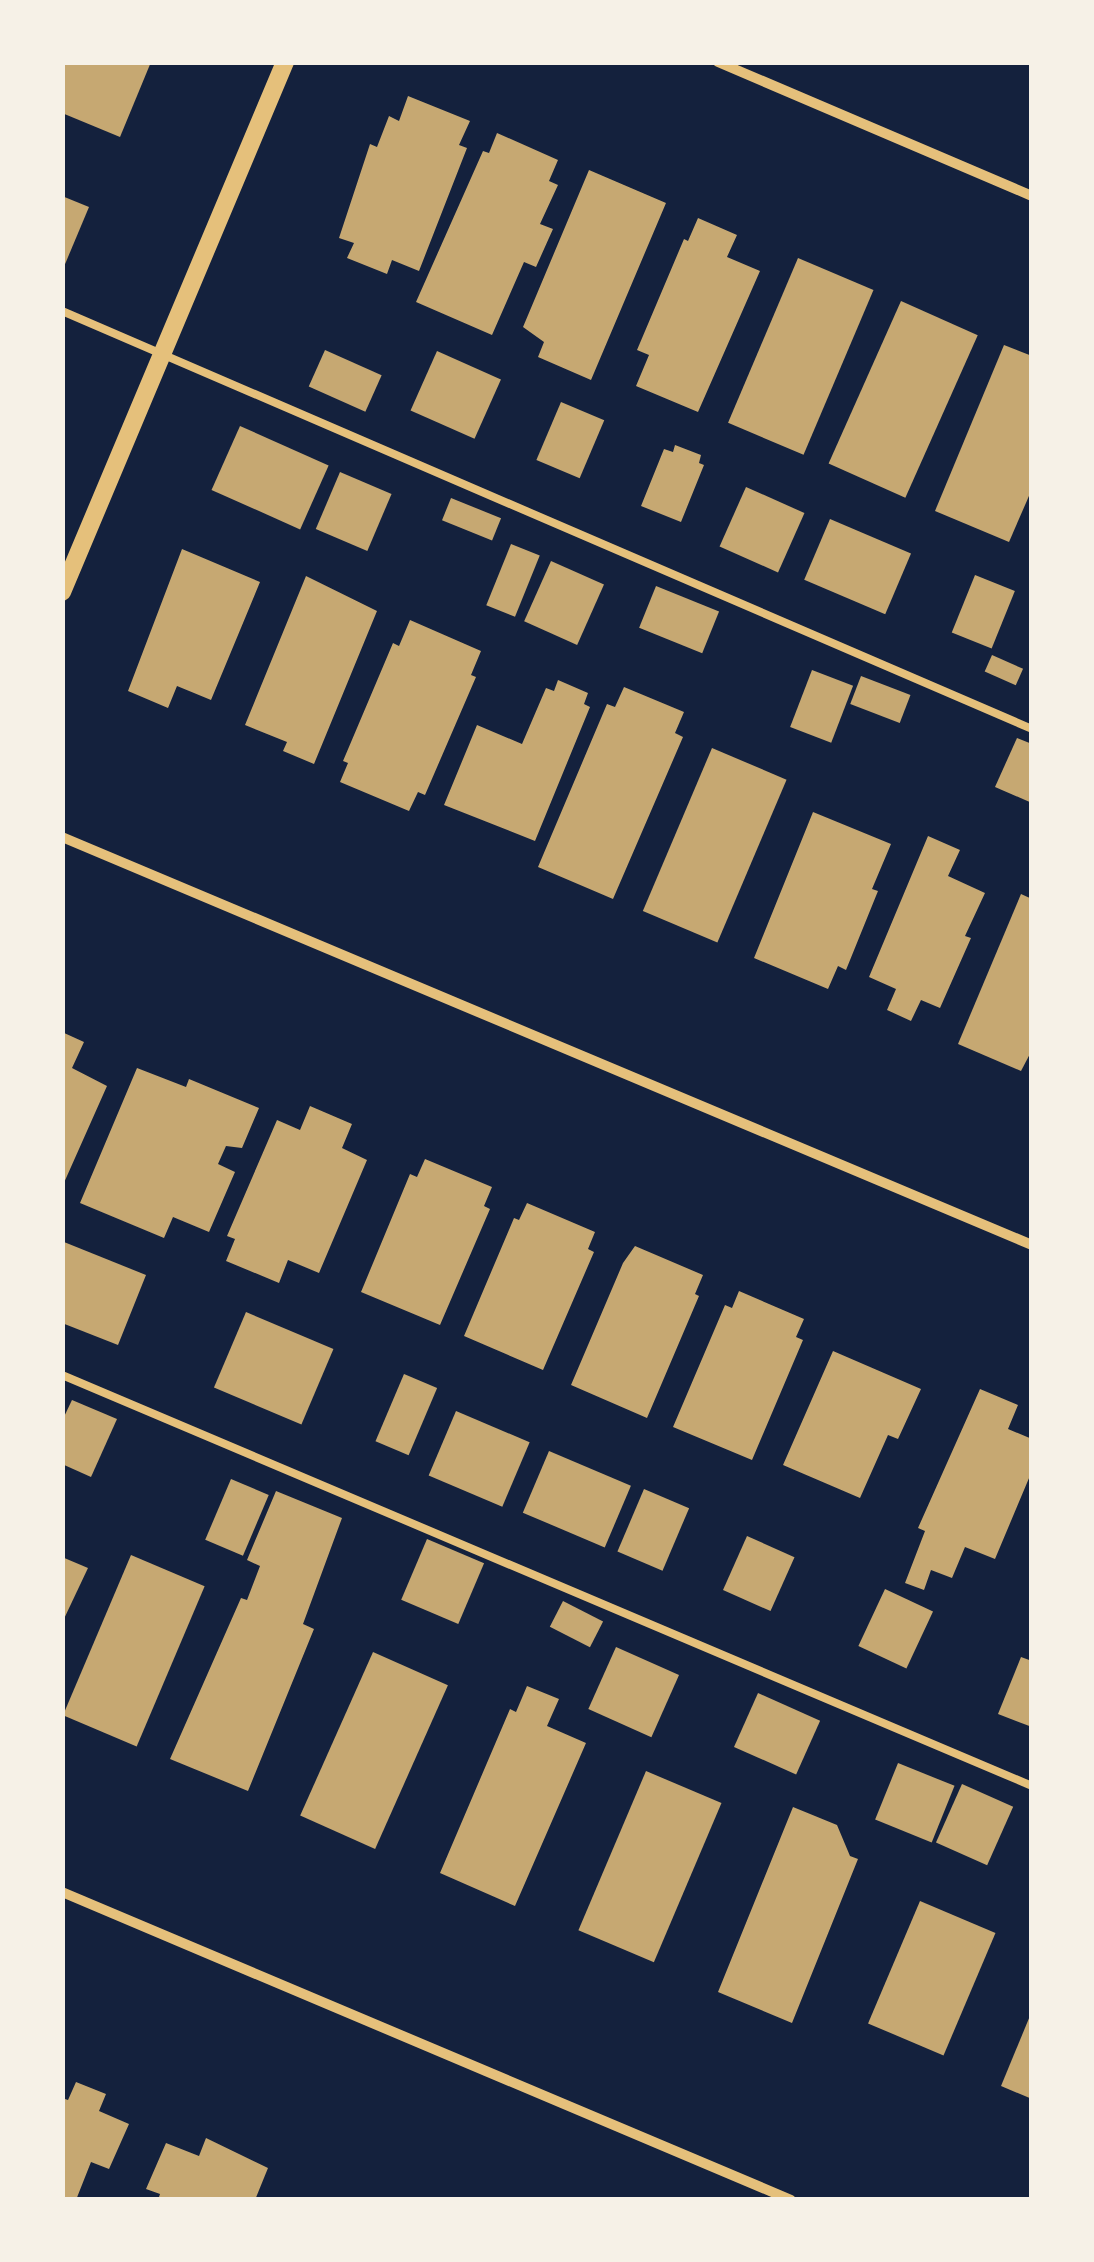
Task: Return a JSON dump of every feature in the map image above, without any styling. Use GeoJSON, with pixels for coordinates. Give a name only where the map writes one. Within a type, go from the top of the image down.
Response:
{"type":"FeatureCollection","features":[{"type":"Feature","properties":{"kind":"street"},"geometry":{"type":"LineString","coordinates":[[62,592],[285,62]]}},
{"type":"Feature","properties":{"kind":"street"},"geometry":{"type":"LineString","coordinates":[[718,62],[1032,196]]}},
{"type":"Feature","properties":{"kind":"street"},"geometry":{"type":"LineString","coordinates":[[62,837],[1032,1245]]}},
{"type":"Feature","properties":{"kind":"street"},"geometry":{"type":"LineString","coordinates":[[62,1892],[790,2200]]}},
{"type":"Feature","properties":{"kind":"lane"},"geometry":{"type":"LineString","coordinates":[[62,311],[1032,729]]}},
{"type":"Feature","properties":{"kind":"lane"},"geometry":{"type":"LineString","coordinates":[[62,1375],[1032,1786]]}},
{"type":"Feature","properties":{"kind":"building"},"geometry":{"type":"Polygon","coordinates":[[[62,62],[151,62],[120,137],[62,113],[62,62]]]}},
{"type":"Feature","properties":{"kind":"building"},"geometry":{"type":"Polygon","coordinates":[[[408,96],[470,121],[459,145],[467,148],[419,271],[392,260],[387,274],[347,258],[354,243],[339,238],[370,144],[377,147],[389,116],[399,121],[408,96]]]}},
{"type":"Feature","properties":{"kind":"building"},"geometry":{"type":"Polygon","coordinates":[[[497,133],[558,160],[549,181],[558,185],[540,224],[553,229],[536,267],[524,262],[492,335],[416,302],[483,151],[489,153],[497,133]]]}},
{"type":"Feature","properties":{"kind":"building"},"geometry":{"type":"Polygon","coordinates":[[[589,170],[666,203],[591,380],[538,357],[544,342],[523,327],[589,170]]]}},
{"type":"Feature","properties":{"kind":"building"},"geometry":{"type":"Polygon","coordinates":[[[62,196],[89,207],[63,269],[62,269],[62,196]]]}},
{"type":"Feature","properties":{"kind":"building"},"geometry":{"type":"Polygon","coordinates":[[[698,218],[737,235],[727,257],[760,271],[698,412],[636,386],[649,355],[637,350],[684,239],[688,241],[698,218]]]}},
{"type":"Feature","properties":{"kind":"building"},"geometry":{"type":"Polygon","coordinates":[[[798,258],[873,290],[804,455],[728,423],[798,258]]]}},
{"type":"Feature","properties":{"kind":"building"},"geometry":{"type":"Polygon","coordinates":[[[901,301],[978,335],[905,498],[829,464],[901,301]]]}},
{"type":"Feature","properties":{"kind":"building"},"geometry":{"type":"Polygon","coordinates":[[[1004,345],[1032,356],[1032,489],[1009,542],[935,511],[1004,345]]]}},
{"type":"Feature","properties":{"kind":"building"},"geometry":{"type":"Polygon","coordinates":[[[325,350],[382,375],[365,412],[309,387],[325,350]]]}},
{"type":"Feature","properties":{"kind":"building"},"geometry":{"type":"Polygon","coordinates":[[[437,351],[501,379],[475,439],[411,410],[437,351]]]}},
{"type":"Feature","properties":{"kind":"building"},"geometry":{"type":"Polygon","coordinates":[[[561,402],[604,420],[580,478],[536,460],[561,402]]]}},
{"type":"Feature","properties":{"kind":"building"},"geometry":{"type":"Polygon","coordinates":[[[240,426],[329,465],[300,529],[212,490],[240,426]]]}},
{"type":"Feature","properties":{"kind":"building"},"geometry":{"type":"Polygon","coordinates":[[[675,445],[701,455],[699,463],[704,465],[681,522],[641,506],[664,449],[673,452],[675,445]]]}},
{"type":"Feature","properties":{"kind":"building"},"geometry":{"type":"Polygon","coordinates":[[[340,472],[392,494],[367,551],[316,529],[340,472]]]}},
{"type":"Feature","properties":{"kind":"building"},"geometry":{"type":"Polygon","coordinates":[[[746,487],[804,513],[778,572],[720,546],[746,487]]]}},
{"type":"Feature","properties":{"kind":"building"},"geometry":{"type":"Polygon","coordinates":[[[451,498],[501,518],[492,540],[442,520],[451,498]]]}},
{"type":"Feature","properties":{"kind":"building"},"geometry":{"type":"Polygon","coordinates":[[[830,519],[911,553],[885,614],[804,580],[830,519]]]}},
{"type":"Feature","properties":{"kind":"building"},"geometry":{"type":"Polygon","coordinates":[[[511,544],[540,556],[515,617],[486,605],[511,544]]]}},
{"type":"Feature","properties":{"kind":"building"},"geometry":{"type":"Polygon","coordinates":[[[182,549],[260,582],[211,700],[177,686],[168,708],[128,691],[182,549]]]}},
{"type":"Feature","properties":{"kind":"building"},"geometry":{"type":"Polygon","coordinates":[[[551,561],[604,585],[577,645],[524,621],[551,561]]]}},
{"type":"Feature","properties":{"kind":"building"},"geometry":{"type":"Polygon","coordinates":[[[975,575],[1015,591],[992,649],[952,632],[975,575]]]}},
{"type":"Feature","properties":{"kind":"building"},"geometry":{"type":"Polygon","coordinates":[[[306,576],[377,611],[314,764],[283,751],[287,742],[245,725],[306,576]]]}},
{"type":"Feature","properties":{"kind":"building"},"geometry":{"type":"Polygon","coordinates":[[[656,586],[719,611],[702,653],[639,628],[656,586]]]}},
{"type":"Feature","properties":{"kind":"building"},"geometry":{"type":"Polygon","coordinates":[[[410,620],[481,651],[471,675],[476,677],[425,795],[418,792],[409,811],[340,782],[348,763],[343,761],[393,643],[399,646],[410,620]]]}},
{"type":"Feature","properties":{"kind":"building"},"geometry":{"type":"Polygon","coordinates":[[[992,655],[1023,669],[1016,685],[985,671],[992,655]]]}},
{"type":"Feature","properties":{"kind":"building"},"geometry":{"type":"Polygon","coordinates":[[[812,670],[853,686],[831,743],[790,727],[812,670]]]}},
{"type":"Feature","properties":{"kind":"building"},"geometry":{"type":"Polygon","coordinates":[[[861,676],[910,695],[900,723],[850,704],[861,676]]]}},
{"type":"Feature","properties":{"kind":"building"},"geometry":{"type":"Polygon","coordinates":[[[558,680],[588,693],[584,704],[590,707],[535,841],[444,805],[477,725],[522,744],[546,688],[554,691],[558,680]]]}},
{"type":"Feature","properties":{"kind":"building"},"geometry":{"type":"Polygon","coordinates":[[[624,687],[684,712],[675,733],[683,737],[613,899],[538,867],[607,704],[615,707],[624,687]]]}},
{"type":"Feature","properties":{"kind":"building"},"geometry":{"type":"Polygon","coordinates":[[[1017,738],[1032,744],[1032,803],[995,787],[1017,738]]]}},
{"type":"Feature","properties":{"kind":"building"},"geometry":{"type":"Polygon","coordinates":[[[712,748],[787,780],[717,943],[643,911],[712,748]]]}},
{"type":"Feature","properties":{"kind":"building"},"geometry":{"type":"Polygon","coordinates":[[[813,812],[891,844],[872,889],[878,891],[846,970],[838,966],[828,989],[754,958],[813,812]]]}},
{"type":"Feature","properties":{"kind":"building"},"geometry":{"type":"Polygon","coordinates":[[[928,836],[960,850],[948,876],[985,893],[965,936],[971,938],[940,1008],[921,1000],[911,1021],[887,1010],[896,989],[869,977],[928,836]]]}},
{"type":"Feature","properties":{"kind":"building"},"geometry":{"type":"Polygon","coordinates":[[[1021,894],[1032,899],[1032,1050],[1021,1071],[958,1044],[1021,894]]]}},
{"type":"Feature","properties":{"kind":"building"},"geometry":{"type":"Polygon","coordinates":[[[62,1032],[84,1042],[72,1068],[107,1086],[63,1185],[62,1032]]]}},
{"type":"Feature","properties":{"kind":"building"},"geometry":{"type":"Polygon","coordinates":[[[137,1068],[186,1087],[189,1079],[259,1108],[242,1148],[226,1146],[218,1164],[235,1172],[209,1232],[173,1217],[164,1238],[80,1203],[137,1068]]]}},
{"type":"Feature","properties":{"kind":"building"},"geometry":{"type":"Polygon","coordinates":[[[310,1106],[352,1124],[342,1148],[367,1160],[319,1273],[288,1260],[279,1283],[226,1261],[235,1239],[227,1236],[277,1120],[300,1130],[310,1106]]]}},
{"type":"Feature","properties":{"kind":"building"},"geometry":{"type":"Polygon","coordinates":[[[425,1159],[492,1187],[484,1206],[490,1209],[440,1325],[361,1292],[410,1174],[417,1177],[425,1159]]]}},
{"type":"Feature","properties":{"kind":"building"},"geometry":{"type":"Polygon","coordinates":[[[527,1203],[595,1232],[588,1249],[594,1252],[543,1370],[464,1336],[514,1218],[519,1220],[527,1203]]]}},
{"type":"Feature","properties":{"kind":"building"},"geometry":{"type":"Polygon","coordinates":[[[64,1242],[146,1275],[118,1345],[62,1323],[64,1242]]]}},
{"type":"Feature","properties":{"kind":"building"},"geometry":{"type":"Polygon","coordinates":[[[635,1246],[703,1275],[695,1294],[699,1296],[647,1418],[571,1385],[623,1263],[635,1246]]]}},
{"type":"Feature","properties":{"kind":"building"},"geometry":{"type":"Polygon","coordinates":[[[739,1291],[804,1319],[796,1337],[803,1340],[752,1460],[673,1427],[725,1305],[732,1308],[739,1291]]]}},
{"type":"Feature","properties":{"kind":"building"},"geometry":{"type":"Polygon","coordinates":[[[246,1312],[333,1349],[301,1425],[214,1387],[246,1312]]]}},
{"type":"Feature","properties":{"kind":"building"},"geometry":{"type":"Polygon","coordinates":[[[833,1351],[921,1389],[898,1439],[888,1435],[860,1498],[783,1465],[833,1351]]]}},
{"type":"Feature","properties":{"kind":"building"},"geometry":{"type":"Polygon","coordinates":[[[404,1374],[437,1388],[409,1455],[375,1441],[404,1374]]]}},
{"type":"Feature","properties":{"kind":"building"},"geometry":{"type":"Polygon","coordinates":[[[980,1389],[1018,1405],[1008,1429],[1032,1439],[1032,1471],[995,1559],[965,1547],[952,1578],[931,1570],[924,1590],[905,1583],[925,1531],[918,1528],[980,1389]]]}},
{"type":"Feature","properties":{"kind":"building"},"geometry":{"type":"Polygon","coordinates":[[[72,1400],[117,1419],[91,1477],[62,1464],[62,1421],[72,1400]]]}},
{"type":"Feature","properties":{"kind":"building"},"geometry":{"type":"Polygon","coordinates":[[[456,1411],[530,1442],[502,1507],[429,1475],[456,1411]]]}},
{"type":"Feature","properties":{"kind":"building"},"geometry":{"type":"Polygon","coordinates":[[[549,1451],[631,1486],[605,1547],[523,1513],[549,1451]]]}},
{"type":"Feature","properties":{"kind":"building"},"geometry":{"type":"Polygon","coordinates":[[[231,1479],[269,1495],[243,1556],[205,1540],[231,1479]]]}},
{"type":"Feature","properties":{"kind":"building"},"geometry":{"type":"Polygon","coordinates":[[[644,1489],[689,1508],[663,1571],[617,1552],[644,1489]]]}},
{"type":"Feature","properties":{"kind":"building"},"geometry":{"type":"Polygon","coordinates":[[[276,1491],[342,1518],[303,1624],[314,1629],[248,1791],[170,1759],[241,1598],[247,1600],[260,1566],[247,1560],[276,1491]]]}},
{"type":"Feature","properties":{"kind":"building"},"geometry":{"type":"Polygon","coordinates":[[[747,1536],[795,1557],[771,1611],[723,1590],[747,1536]]]}},
{"type":"Feature","properties":{"kind":"building"},"geometry":{"type":"Polygon","coordinates":[[[427,1539],[484,1563],[458,1624],[401,1600],[427,1539]]]}},
{"type":"Feature","properties":{"kind":"building"},"geometry":{"type":"Polygon","coordinates":[[[131,1555],[205,1586],[137,1746],[63,1715],[131,1555]]]}},
{"type":"Feature","properties":{"kind":"building"},"geometry":{"type":"Polygon","coordinates":[[[62,1557],[88,1568],[62,1623],[62,1557]]]}},
{"type":"Feature","properties":{"kind":"building"},"geometry":{"type":"Polygon","coordinates":[[[885,1589],[933,1611],[906,1668],[858,1646],[885,1589]]]}},
{"type":"Feature","properties":{"kind":"building"},"geometry":{"type":"Polygon","coordinates":[[[563,1601],[603,1621],[590,1647],[550,1627],[563,1601]]]}},
{"type":"Feature","properties":{"kind":"building"},"geometry":{"type":"Polygon","coordinates":[[[616,1647],[679,1675],[651,1737],[588,1709],[616,1647]]]}},
{"type":"Feature","properties":{"kind":"building"},"geometry":{"type":"Polygon","coordinates":[[[373,1652],[448,1685],[375,1849],[300,1816],[373,1652]]]}},
{"type":"Feature","properties":{"kind":"building"},"geometry":{"type":"Polygon","coordinates":[[[1021,1657],[1032,1661],[1032,1727],[998,1714],[1021,1657]]]}},
{"type":"Feature","properties":{"kind":"building"},"geometry":{"type":"Polygon","coordinates":[[[527,1686],[559,1699],[547,1726],[586,1743],[515,1906],[440,1873],[510,1709],[516,1712],[527,1686]]]}},
{"type":"Feature","properties":{"kind":"building"},"geometry":{"type":"Polygon","coordinates":[[[758,1693],[820,1721],[796,1775],[734,1747],[758,1693]]]}},
{"type":"Feature","properties":{"kind":"building"},"geometry":{"type":"Polygon","coordinates":[[[898,1763],[955,1786],[932,1842],[875,1820],[898,1763]]]}},
{"type":"Feature","properties":{"kind":"building"},"geometry":{"type":"Polygon","coordinates":[[[646,1771],[721,1803],[654,1962],[578,1930],[646,1771]]]}},
{"type":"Feature","properties":{"kind":"building"},"geometry":{"type":"Polygon","coordinates":[[[962,1784],[1013,1807],[987,1865],[936,1842],[962,1784]]]}},
{"type":"Feature","properties":{"kind":"building"},"geometry":{"type":"Polygon","coordinates":[[[793,1807],[837,1825],[850,1856],[858,1859],[792,2023],[718,1992],[793,1807]]]}},
{"type":"Feature","properties":{"kind":"building"},"geometry":{"type":"Polygon","coordinates":[[[920,1901],[995,1933],[944,2055],[868,2023],[920,1901]]]}},
{"type":"Feature","properties":{"kind":"building"},"geometry":{"type":"Polygon","coordinates":[[[1032,2011],[1032,2099],[1001,2086],[1032,2011]]]}},
{"type":"Feature","properties":{"kind":"building"},"geometry":{"type":"Polygon","coordinates":[[[76,2082],[106,2094],[99,2111],[129,2124],[109,2169],[91,2162],[76,2200],[62,2200],[62,2098],[68,2100],[76,2082]]]}},
{"type":"Feature","properties":{"kind":"building"},"geometry":{"type":"Polygon","coordinates":[[[206,2138],[268,2168],[255,2200],[158,2200],[160,2194],[146,2189],[166,2143],[199,2156],[206,2138]]]}}]}
